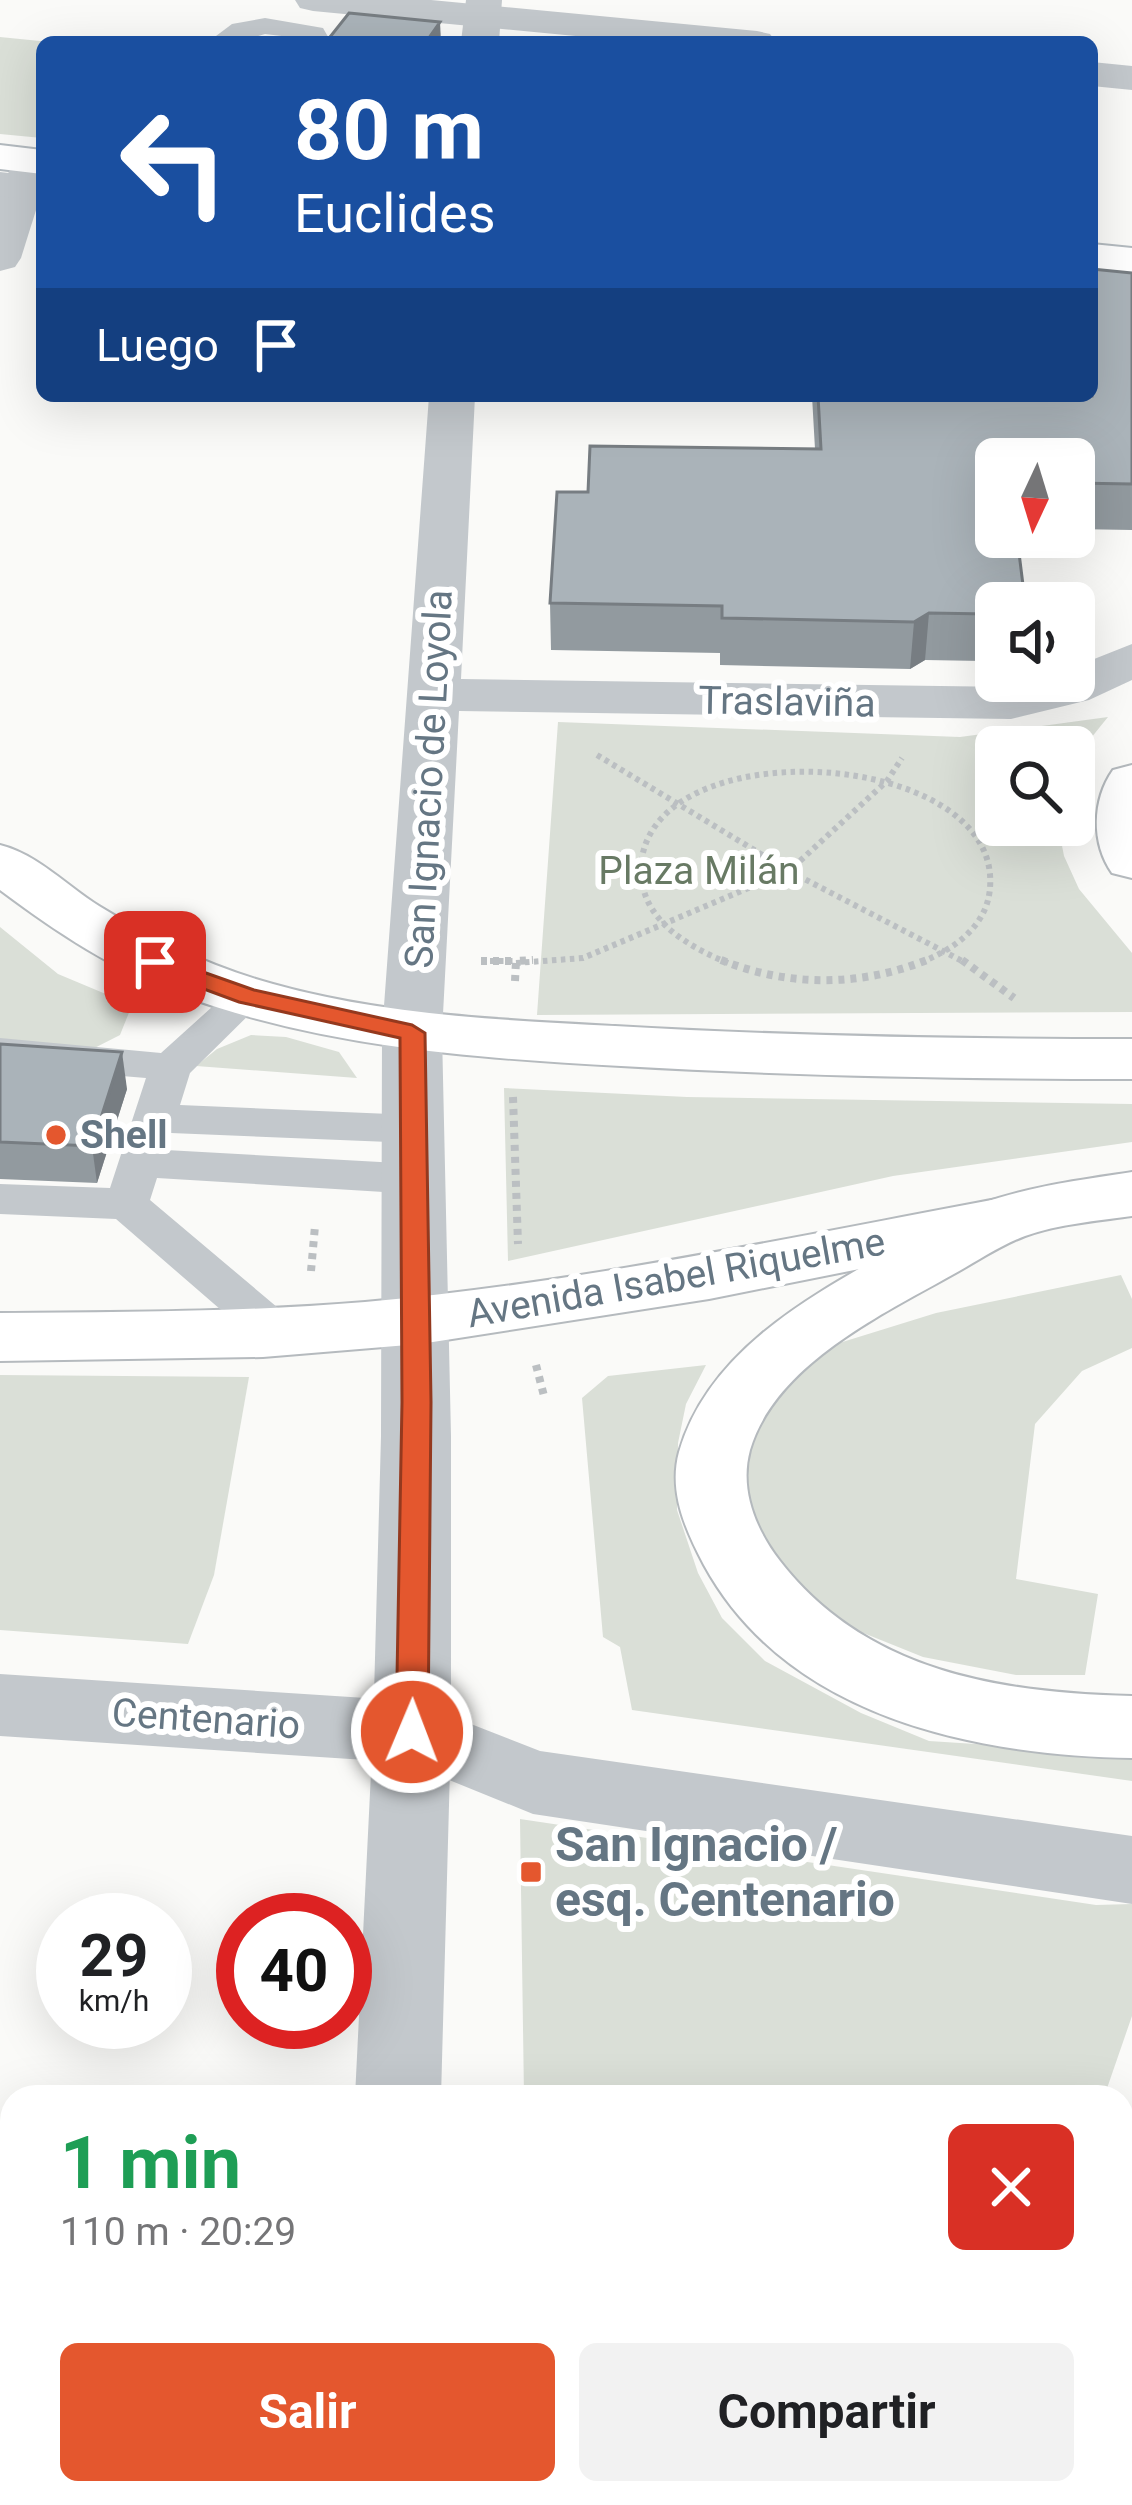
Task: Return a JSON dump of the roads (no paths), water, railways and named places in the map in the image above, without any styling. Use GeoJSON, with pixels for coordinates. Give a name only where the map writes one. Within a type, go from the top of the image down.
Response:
{"type":"FeatureCollection","features":[{"type":"Feature","properties":{"kind":"main road"},"geometry":{"type":"LineString","coordinates":[[1098,258],[1132,261]]}},
{"type":"Feature","properties":{"kind":"main road"},"geometry":{"type":"LineString","coordinates":[[1132,782],[1123,820],[1132,862]]}},
{"type":"Feature","properties":{"kind":"main road"},"geometry":{"type":"LineString","coordinates":[[0,862],[103,936],[155,962],[248,997],[412,1033],[649,1048],[1106,1059]]}},
{"type":"Feature","properties":{"kind":"main road","name":"Avenida Isabel Riquelme"},"geometry":{"type":"LineString","coordinates":[[0,1337],[417,1321],[659,1286],[1132,1194]]}},
{"type":"Feature","properties":{"kind":"main road"},"geometry":{"type":"LineString","coordinates":[[997,1221],[860,1298],[754,1382],[723,1428],[714,1453],[711,1479],[716,1513],[745,1570],[780,1614],[830,1652],[887,1685],[988,1715],[1066,1725],[1132,1726]]}},
{"type":"Feature","properties":{"kind":"street"},"geometry":{"type":"LineString","coordinates":[[313,0],[685,36]]}},
{"type":"Feature","properties":{"kind":"street"},"geometry":{"type":"LineString","coordinates":[[1098,75],[1132,78]]}},
{"type":"Feature","properties":{"kind":"street"},"geometry":{"type":"LineString","coordinates":[[0,258],[23,173]]}},
{"type":"Feature","properties":{"kind":"street"},"geometry":{"type":"LineString","coordinates":[[1098,289],[1132,292]]}},
{"type":"Feature","properties":{"kind":"street","name":"San Ignacio de Loyola"},"geometry":{"type":"LineString","coordinates":[[398,2085],[412,1732],[417,1321],[412,1033],[452,402]]}},
{"type":"Feature","properties":{"kind":"street","name":"Traslaviña"},"geometry":{"type":"LineString","coordinates":[[434,695],[1011,703],[1070,689],[1132,660]]}},
{"type":"Feature","properties":{"kind":"street","name":"Centenario"},"geometry":{"type":"LineString","coordinates":[[0,1706],[412,1732],[533,1782],[1132,1870]]}},
{"type":"Feature","properties":{"kind":"lane"},"geometry":{"type":"LineString","coordinates":[[272,34],[298,0]]}},
{"type":"Feature","properties":{"kind":"lane"},"geometry":{"type":"LineString","coordinates":[[229,36],[240,28],[315,36]]}},
{"type":"Feature","properties":{"kind":"lane"},"geometry":{"type":"LineString","coordinates":[[135,1184],[171,1067],[248,997]]}},
{"type":"Feature","properties":{"kind":"lane"},"geometry":{"type":"LineString","coordinates":[[0,1052],[171,1067]]}},
{"type":"Feature","properties":{"kind":"lane"},"geometry":{"type":"LineString","coordinates":[[156,1118],[415,1154]]}},
{"type":"Feature","properties":{"kind":"lane"},"geometry":{"type":"LineString","coordinates":[[0,1198],[415,1154]]}},
{"type":"Feature","properties":{"kind":"lane"},"geometry":{"type":"LineString","coordinates":[[135,1184],[274,1330]]}},
{"type":"Feature","properties":{"kind":"place","name":"Shell"},"geometry":{"type":"Point","coordinates":[56,1135]}},
{"type":"Feature","properties":{"kind":"place","name":"San Ignacio / esq. Centenario"},"geometry":{"type":"Point","coordinates":[531,1872]}},
{"type":"Feature","properties":{"kind":"park label","name":"Plaza Milán"},"geometry":{"type":"Point","coordinates":[699,871]}}]}
